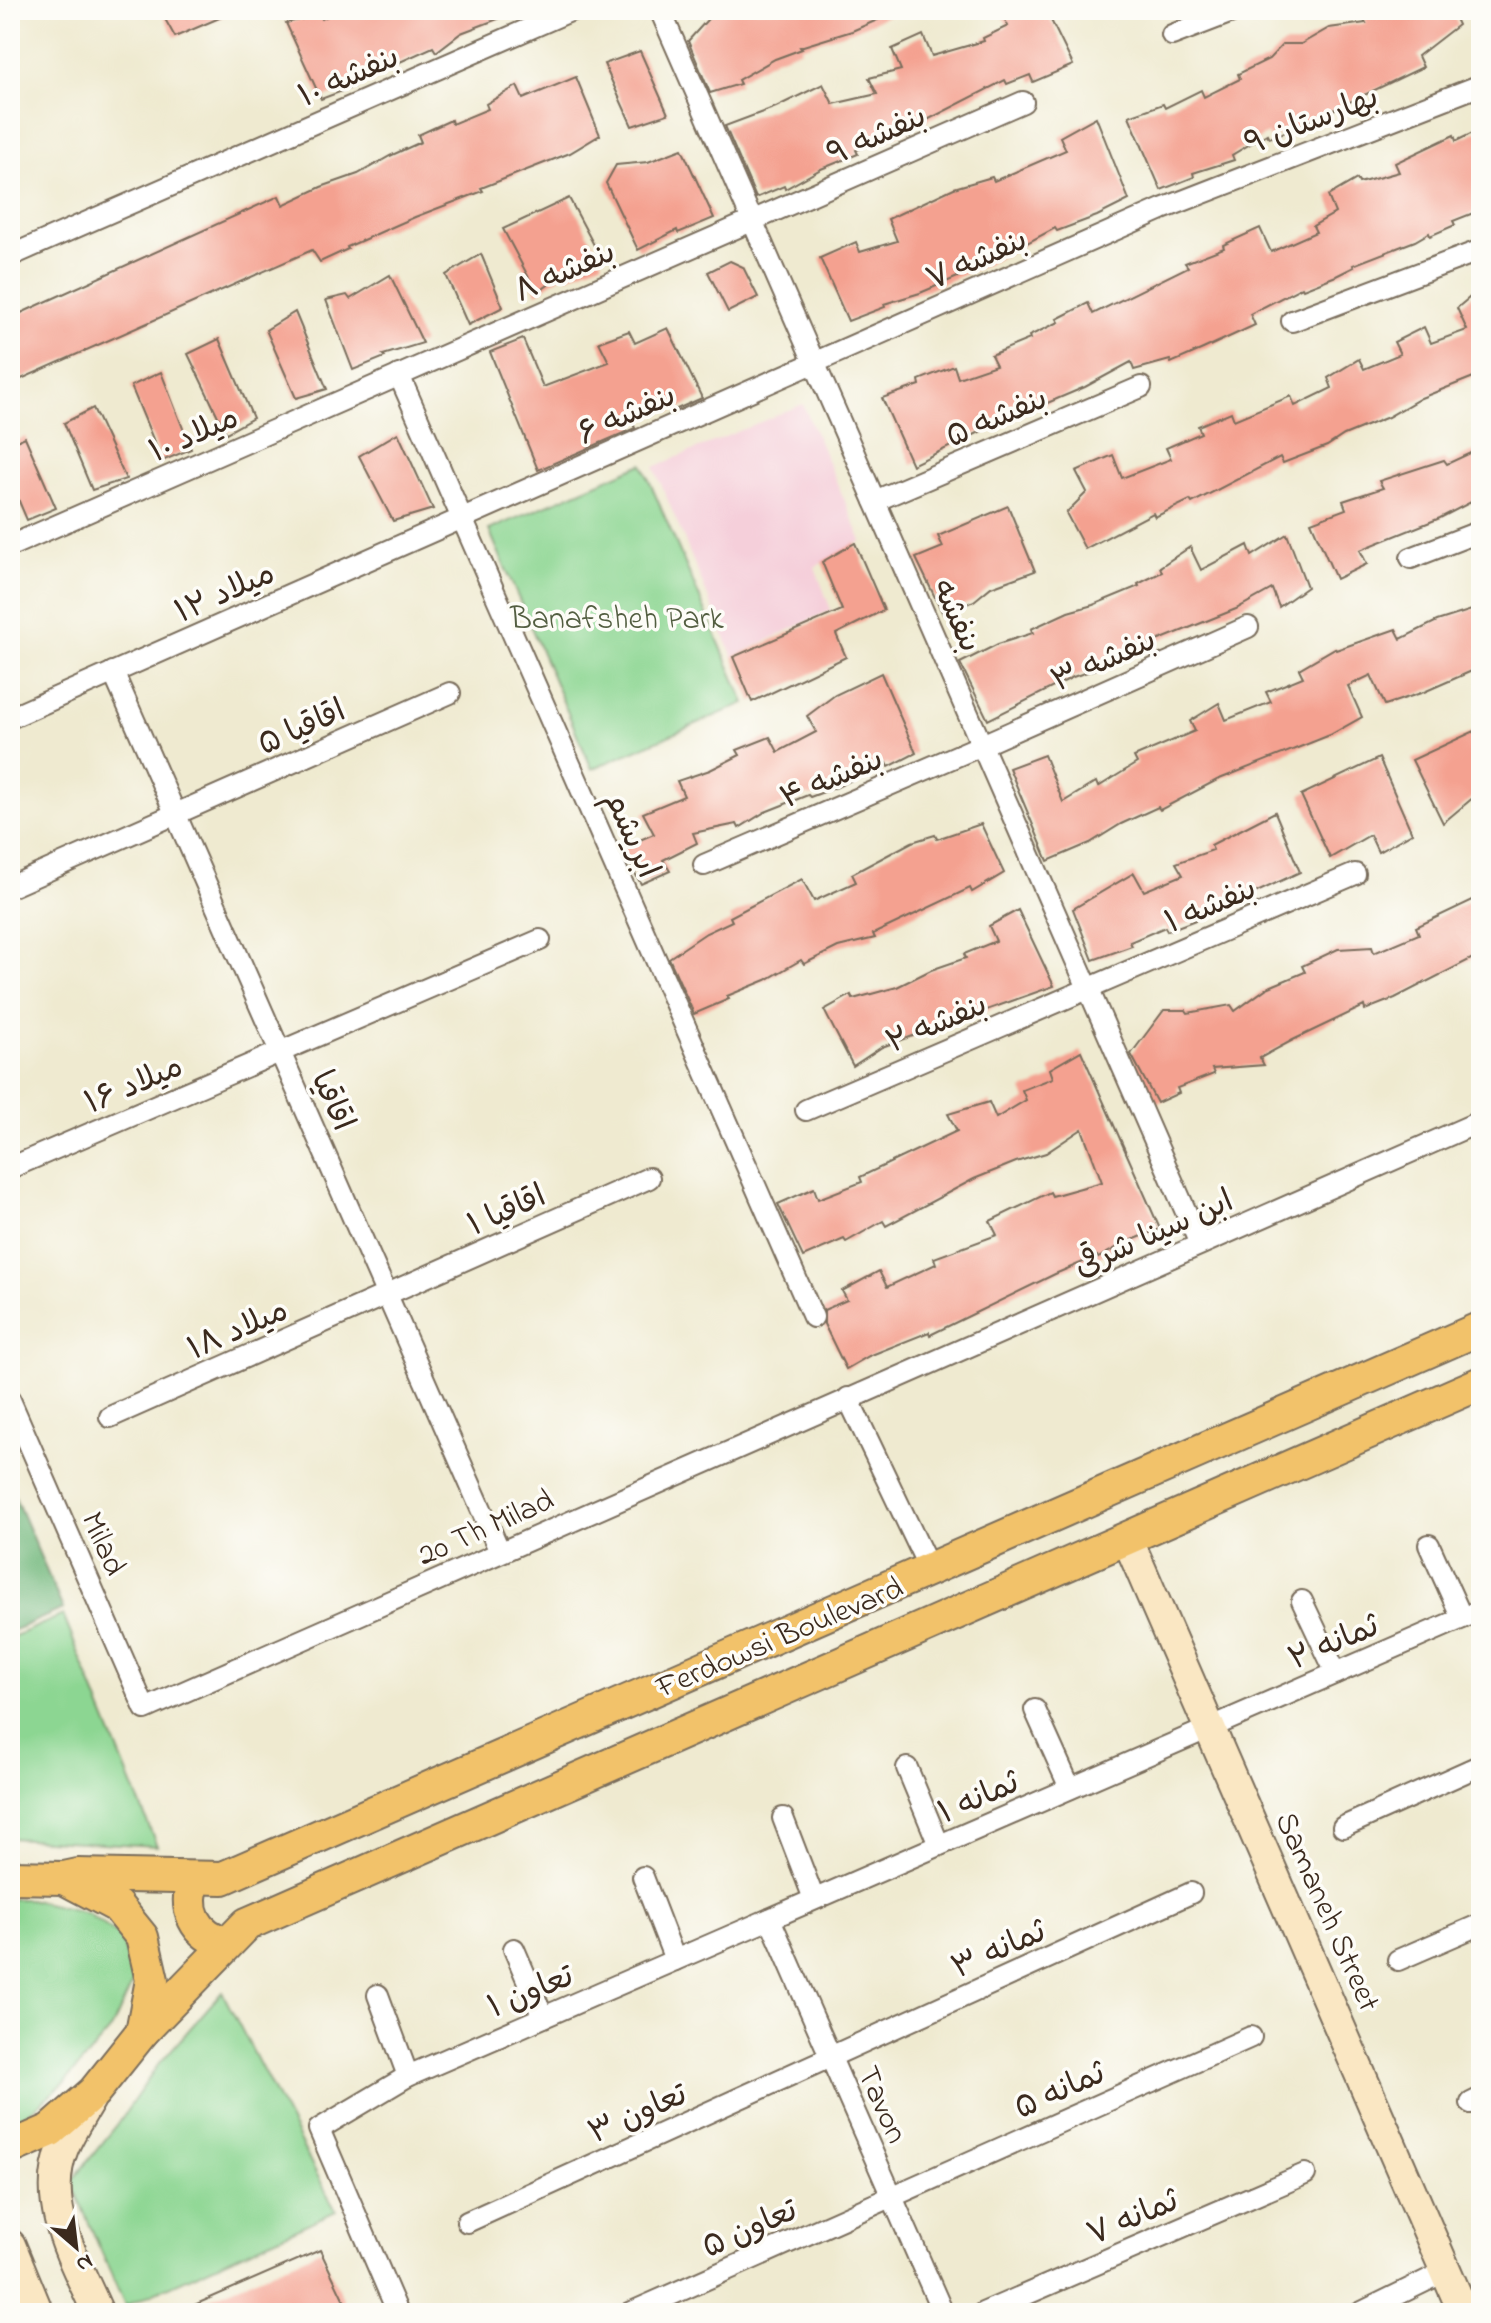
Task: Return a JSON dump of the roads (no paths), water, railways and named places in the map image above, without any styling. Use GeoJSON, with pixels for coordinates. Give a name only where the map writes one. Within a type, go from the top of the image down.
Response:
{"type":"FeatureCollection","features":[{"type":"Feature","properties":{"kind":"main road","name":"Ferdowsi Boulevard"},"geometry":{"type":"LineString","coordinates":[[10,1877],[223,1878],[1481,1328]]}},
{"type":"Feature","properties":{"kind":"main road","name":"Ferdowsi Boulevard"},"geometry":{"type":"LineString","coordinates":[[10,2148],[51,2130],[94,2092],[142,2032],[247,1924],[1481,1383]]}},
{"type":"Feature","properties":{"kind":"main road"},"geometry":{"type":"LineString","coordinates":[[64,1878],[117,1906],[142,1937],[152,1980],[142,2032]]}},
{"type":"Feature","properties":{"kind":"main road"},"geometry":{"type":"LineString","coordinates":[[195,1878],[189,1899],[193,1920],[207,1936],[227,1943]]}},
{"type":"Feature","properties":{"kind":"street","name":"بنفشه ۱۰"},"geometry":{"type":"LineString","coordinates":[[10,256],[572,10]]}},
{"type":"Feature","properties":{"kind":"street","name":"بنفشه"},"geometry":{"type":"LineString","coordinates":[[660,10],[1200,1244]]}},
{"type":"Feature","properties":{"kind":"street"},"geometry":{"type":"LineString","coordinates":[[1172,35],[1237,10]]}},
{"type":"Feature","properties":{"kind":"street","name":"بهارستان ۹"},"geometry":{"type":"LineString","coordinates":[[1162,209],[1481,85]]}},
{"type":"Feature","properties":{"kind":"street","name":"بنفشه ۹"},"geometry":{"type":"LineString","coordinates":[[753,221],[1023,102]]}},
{"type":"Feature","properties":{"kind":"street","name":"بنفشه ۷"},"geometry":{"type":"LineString","coordinates":[[815,362],[1162,209]]}},
{"type":"Feature","properties":{"kind":"street","name":"بنفشه ۸"},"geometry":{"type":"LineString","coordinates":[[399,375],[753,221]]}},
{"type":"Feature","properties":{"kind":"street"},"geometry":{"type":"LineString","coordinates":[[1292,321],[1481,250]]}},
{"type":"Feature","properties":{"kind":"street","name":"بنفشه ۶"},"geometry":{"type":"LineString","coordinates":[[462,518],[815,362]]}},
{"type":"Feature","properties":{"kind":"street","name":"ابریشم"},"geometry":{"type":"LineString","coordinates":[[399,375],[813,1317]]}},
{"type":"Feature","properties":{"kind":"street","name":"میلاد ۱۰"},"geometry":{"type":"LineString","coordinates":[[10,546],[399,375]]}},
{"type":"Feature","properties":{"kind":"street","name":"بنفشه ۵"},"geometry":{"type":"LineString","coordinates":[[875,501],[1141,387]]}},
{"type":"Feature","properties":{"kind":"street","name":"میلاد ۱۲"},"geometry":{"type":"LineString","coordinates":[[10,718],[462,518]]}},
{"type":"Feature","properties":{"kind":"street"},"geometry":{"type":"LineString","coordinates":[[1411,558],[1481,531]]}},
{"type":"Feature","properties":{"kind":"street","name":"بنفشه ۳"},"geometry":{"type":"LineString","coordinates":[[982,745],[1248,627]]}},
{"type":"Feature","properties":{"kind":"street","name":"اقاقیا"},"geometry":{"type":"LineString","coordinates":[[113,672],[500,1552]]}},
{"type":"Feature","properties":{"kind":"street","name":"اقاقیا ۵"},"geometry":{"type":"LineString","coordinates":[[10,887],[450,693]]}},
{"type":"Feature","properties":{"kind":"street","name":"بنفشه ۴"},"geometry":{"type":"LineString","coordinates":[[704,865],[982,745]]}},
{"type":"Feature","properties":{"kind":"street","name":"بنفشه ۱"},"geometry":{"type":"LineString","coordinates":[[1089,989],[1355,874]]}},
{"type":"Feature","properties":{"kind":"street","name":"میلاد ۱۶"},"geometry":{"type":"LineString","coordinates":[[10,1168],[540,940]]}},
{"type":"Feature","properties":{"kind":"street","name":"بنفشه ۲"},"geometry":{"type":"LineString","coordinates":[[806,1110],[1089,989]]}},
{"type":"Feature","properties":{"kind":"street","name":"ابن سینا شرقی"},"geometry":{"type":"LineString","coordinates":[[848,1398],[1481,1121]]}},
{"type":"Feature","properties":{"kind":"street","name":"اقاقیا ۱"},"geometry":{"type":"LineString","coordinates":[[387,1295],[649,1178]]}},
{"type":"Feature","properties":{"kind":"street","name":"میلاد ۱۸"},"geometry":{"type":"LineString","coordinates":[[110,1417],[387,1295]]}},
{"type":"Feature","properties":{"kind":"street"},"geometry":{"type":"LineString","coordinates":[[848,1398],[930,1570]]}},
{"type":"Feature","properties":{"kind":"street","name":"20 Th Milad"},"geometry":{"type":"LineString","coordinates":[[145,1709],[848,1398]]}},
{"type":"Feature","properties":{"kind":"street","name":"Milad"},"geometry":{"type":"LineString","coordinates":[[10,1400],[145,1709]]}},
{"type":"Feature","properties":{"kind":"street","name":"Samaneh Street"},"geometry":{"type":"LineString","coordinates":[[1127,1538],[1464,2313]]}},
{"type":"Feature","properties":{"kind":"street"},"geometry":{"type":"LineString","coordinates":[[1429,1545],[1472,1614]]}},
{"type":"Feature","properties":{"kind":"street"},"geometry":{"type":"LineString","coordinates":[[1302,1601],[1336,1673]]}},
{"type":"Feature","properties":{"kind":"street","name":"ثمانه ۲"},"geometry":{"type":"LineString","coordinates":[[1209,1728],[1472,1614]]}},
{"type":"Feature","properties":{"kind":"street"},"geometry":{"type":"LineString","coordinates":[[1035,1710],[1070,1788]]}},
{"type":"Feature","properties":{"kind":"street","name":"ثمانه ۱"},"geometry":{"type":"LineString","coordinates":[[770,1919],[1209,1728]]}},
{"type":"Feature","properties":{"kind":"street"},"geometry":{"type":"LineString","coordinates":[[1343,1827],[1481,1765]]}},
{"type":"Feature","properties":{"kind":"street"},"geometry":{"type":"LineString","coordinates":[[907,1768],[939,1845]]}},
{"type":"Feature","properties":{"kind":"street"},"geometry":{"type":"LineString","coordinates":[[783,1818],[814,1899]]}},
{"type":"Feature","properties":{"kind":"street"},"geometry":{"type":"LineString","coordinates":[[643,1877],[675,1960]]}},
{"type":"Feature","properties":{"kind":"street","name":"ثمانه ۳"},"geometry":{"type":"LineString","coordinates":[[831,2057],[1191,1893]]}},
{"type":"Feature","properties":{"kind":"street","name":"تعاون ۱"},"geometry":{"type":"LineString","coordinates":[[398,2313],[319,2129],[408,2076],[770,1919]]}},
{"type":"Feature","properties":{"kind":"street","name":"Tavon"},"geometry":{"type":"LineString","coordinates":[[770,1919],[943,2313]]}},
{"type":"Feature","properties":{"kind":"street"},"geometry":{"type":"LineString","coordinates":[[1398,1960],[1481,1924]]}},
{"type":"Feature","properties":{"kind":"street"},"geometry":{"type":"LineString","coordinates":[[514,1949],[543,2017]]}},
{"type":"Feature","properties":{"kind":"street"},"geometry":{"type":"LineString","coordinates":[[378,1995],[408,2076]]}},
{"type":"Feature","properties":{"kind":"street","name":"ثمانه ۵"},"geometry":{"type":"LineString","coordinates":[[892,2196],[1251,2037]]}},
{"type":"Feature","properties":{"kind":"street","name":"تعاون ۳"},"geometry":{"type":"LineString","coordinates":[[467,2222],[831,2057]]}},
{"type":"Feature","properties":{"kind":"street"},"geometry":{"type":"LineString","coordinates":[[94,2092],[62,2149],[56,2189],[58,2221],[98,2313]]}},
{"type":"Feature","properties":{"kind":"street","name":"ثمانه ۷"},"geometry":{"type":"LineString","coordinates":[[983,2313],[1305,2174]]}},
{"type":"Feature","properties":{"kind":"street","name":"تعاون ۵"},"geometry":{"type":"LineString","coordinates":[[630,2313],[892,2196]]}},
{"type":"Feature","properties":{"kind":"street"},"geometry":{"type":"LineString","coordinates":[[10,2245],[38,2313]]}},
{"type":"Feature","properties":{"kind":"street"},"geometry":{"type":"LineString","coordinates":[[1360,2313],[1446,2271]]}},
{"type":"Feature","properties":{"kind":"park label","name":"Banafsheh Park"},"geometry":{"type":"Point","coordinates":[617,617]}}]}
